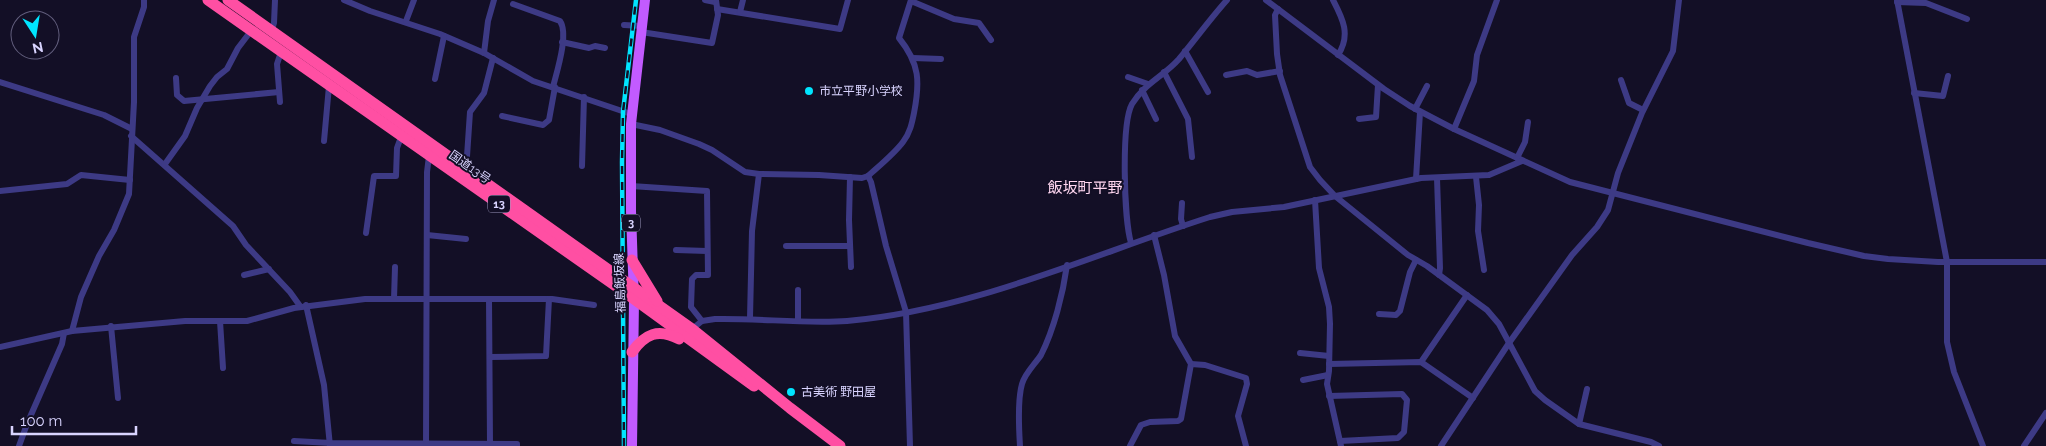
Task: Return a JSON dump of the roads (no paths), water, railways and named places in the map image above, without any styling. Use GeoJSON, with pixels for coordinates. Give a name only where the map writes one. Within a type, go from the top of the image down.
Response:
{"type":"FeatureCollection","features":[{"type":"Feature","properties":{"kind":"highway","name":"国道13号"},"geometry":{"type":"LineString","coordinates":[[208,0],[251,31],[269,36],[281,52],[615,285],[634,301],[740,377],[790,408]]}},
{"type":"Feature","properties":{"kind":"highway","name":"国道13号"},"geometry":{"type":"LineString","coordinates":[[228,0],[269,36],[466,170],[662,307],[840,446]]}},
{"type":"Feature","properties":{"kind":"highway"},"geometry":{"type":"LineString","coordinates":[[632,260],[662,307]]}},
{"type":"Feature","properties":{"kind":"highway"},"geometry":{"type":"LineString","coordinates":[[632,352],[645,338],[658,333],[666,333],[683,341],[740,377]]}},
{"type":"Feature","properties":{"kind":"main road","name":"福島飯坂線"},"geometry":{"type":"LineString","coordinates":[[632,446],[634,288],[630,186],[631,119],[645,0]]}},
{"type":"Feature","properties":{"kind":"street"},"geometry":{"type":"LineString","coordinates":[[72,331],[85,288],[122,213],[128,194],[132,132],[134,37],[144,7],[144,0]]}},
{"type":"Feature","properties":{"kind":"street"},"geometry":{"type":"LineString","coordinates":[[269,36],[275,0]]}},
{"type":"Feature","properties":{"kind":"street"},"geometry":{"type":"LineString","coordinates":[[344,0],[370,11],[406,21],[444,36],[484,53],[533,81],[584,97],[631,119],[699,144],[712,150],[745,172],[759,174],[868,176],[902,143],[909,132],[919,80],[913,58],[899,38],[911,0],[954,19],[979,22],[992,40]]}},
{"type":"Feature","properties":{"kind":"street"},"geometry":{"type":"LineString","coordinates":[[406,21],[414,0]]}},
{"type":"Feature","properties":{"kind":"street"},"geometry":{"type":"LineString","coordinates":[[484,53],[488,21],[494,0]]}},
{"type":"Feature","properties":{"kind":"street"},"geometry":{"type":"LineString","coordinates":[[705,0],[740,12],[840,29],[848,0]]}},
{"type":"Feature","properties":{"kind":"street"},"geometry":{"type":"LineString","coordinates":[[740,12],[743,0]]}},
{"type":"Feature","properties":{"kind":"street"},"geometry":{"type":"LineString","coordinates":[[1131,243],[1126,214],[1127,124],[1131,105],[1148,84],[1178,60],[1227,0]]}},
{"type":"Feature","properties":{"kind":"street"},"geometry":{"type":"LineString","coordinates":[[1266,0],[1378,85],[1418,110],[1454,129],[1570,182],[1864,256],[1888,260],[1946,262],[2046,262]]}},
{"type":"Feature","properties":{"kind":"street"},"geometry":{"type":"LineString","coordinates":[[1333,0],[1344,21],[1346,30],[1338,55]]}},
{"type":"Feature","properties":{"kind":"street"},"geometry":{"type":"LineString","coordinates":[[1454,129],[1474,82],[1477,55],[1497,0]]}},
{"type":"Feature","properties":{"kind":"street"},"geometry":{"type":"LineString","coordinates":[[1441,446],[1572,255],[1597,227],[1608,210],[1618,173],[1644,110],[1672,51],[1679,0]]}},
{"type":"Feature","properties":{"kind":"street"},"geometry":{"type":"LineString","coordinates":[[1967,19],[1926,4],[1897,1],[1946,262],[1947,342],[1954,372],[1983,446]]}},
{"type":"Feature","properties":{"kind":"street"},"geometry":{"type":"LineString","coordinates":[[502,116],[543,125],[549,120],[561,56],[563,26],[560,21],[512,4]]}},
{"type":"Feature","properties":{"kind":"street"},"geometry":{"type":"LineString","coordinates":[[624,25],[712,43],[716,32],[716,4]]}},
{"type":"Feature","properties":{"kind":"street"},"geometry":{"type":"LineString","coordinates":[[1278,9],[1275,15],[1280,71],[1310,166],[1320,180],[1335,196],[1408,256],[1427,266],[1487,310],[1499,324],[1535,390],[1566,416],[1579,424],[1651,442],[1659,446]]}},
{"type":"Feature","properties":{"kind":"street"},"geometry":{"type":"LineString","coordinates":[[165,164],[185,136],[203,99],[217,77],[227,69],[238,48],[251,31]]}},
{"type":"Feature","properties":{"kind":"street"},"geometry":{"type":"LineString","coordinates":[[435,80],[444,36]]}},
{"type":"Feature","properties":{"kind":"street"},"geometry":{"type":"LineString","coordinates":[[562,42],[589,48],[596,46],[605,48]]}},
{"type":"Feature","properties":{"kind":"street"},"geometry":{"type":"LineString","coordinates":[[1185,51],[1208,92]]}},
{"type":"Feature","properties":{"kind":"street"},"geometry":{"type":"LineString","coordinates":[[280,102],[277,64],[281,52]]}},
{"type":"Feature","properties":{"kind":"street"},"geometry":{"type":"LineString","coordinates":[[466,170],[470,112],[484,93],[493,58]]}},
{"type":"Feature","properties":{"kind":"street"},"geometry":{"type":"LineString","coordinates":[[913,58],[941,59]]}},
{"type":"Feature","properties":{"kind":"street"},"geometry":{"type":"LineString","coordinates":[[1226,75],[1248,71],[1257,74],[1280,71]]}},
{"type":"Feature","properties":{"kind":"street"},"geometry":{"type":"LineString","coordinates":[[1164,72],[1188,119],[1192,157]]}},
{"type":"Feature","properties":{"kind":"street"},"geometry":{"type":"LineString","coordinates":[[1914,93],[1943,96],[1948,76]]}},
{"type":"Feature","properties":{"kind":"street"},"geometry":{"type":"LineString","coordinates":[[1128,77],[1148,84]]}},
{"type":"Feature","properties":{"kind":"street"},"geometry":{"type":"LineString","coordinates":[[176,78],[176,95],[184,101],[279,92]]}},
{"type":"Feature","properties":{"kind":"street"},"geometry":{"type":"LineString","coordinates":[[1622,80],[1629,103],[1644,110]]}},
{"type":"Feature","properties":{"kind":"street"},"geometry":{"type":"LineString","coordinates":[[0,82],[104,115],[132,132],[233,226],[246,244],[303,306],[324,385],[330,445]]}},
{"type":"Feature","properties":{"kind":"street"},"geometry":{"type":"LineString","coordinates":[[1359,120],[1376,117],[1378,85]]}},
{"type":"Feature","properties":{"kind":"street"},"geometry":{"type":"LineString","coordinates":[[324,141],[329,86]]}},
{"type":"Feature","properties":{"kind":"street"},"geometry":{"type":"LineString","coordinates":[[1416,179],[1418,110],[1427,86]]}},
{"type":"Feature","properties":{"kind":"street"},"geometry":{"type":"LineString","coordinates":[[1142,90],[1156,120]]}},
{"type":"Feature","properties":{"kind":"street"},"geometry":{"type":"LineString","coordinates":[[582,166],[584,97]]}},
{"type":"Feature","properties":{"kind":"street"},"geometry":{"type":"LineString","coordinates":[[692,329],[702,321],[715,318],[846,321],[906,312],[970,298],[1154,235],[1232,212],[1284,207],[1416,179],[1489,175],[1519,159],[1525,142],[1528,122]]}},
{"type":"Feature","properties":{"kind":"street"},"geometry":{"type":"LineString","coordinates":[[366,232],[374,176],[396,176],[397,148],[401,136]]}},
{"type":"Feature","properties":{"kind":"street"},"geometry":{"type":"LineString","coordinates":[[426,445],[429,156]]}},
{"type":"Feature","properties":{"kind":"street"},"geometry":{"type":"LineString","coordinates":[[750,318],[752,231],[759,174]]}},
{"type":"Feature","properties":{"kind":"street"},"geometry":{"type":"LineString","coordinates":[[0,191],[67,184],[81,175],[130,180]]}},
{"type":"Feature","properties":{"kind":"street"},"geometry":{"type":"LineString","coordinates":[[868,176],[886,246],[906,312],[910,446]]}},
{"type":"Feature","properties":{"kind":"street"},"geometry":{"type":"LineString","coordinates":[[850,177],[851,267]]}},
{"type":"Feature","properties":{"kind":"street"},"geometry":{"type":"LineString","coordinates":[[1476,177],[1479,205],[1478,231],[1484,270]]}},
{"type":"Feature","properties":{"kind":"street"},"geometry":{"type":"LineString","coordinates":[[1437,178],[1439,275]]}},
{"type":"Feature","properties":{"kind":"street"},"geometry":{"type":"LineString","coordinates":[[630,186],[706,191],[708,275],[696,275],[692,279],[691,307],[702,321]]}},
{"type":"Feature","properties":{"kind":"street"},"geometry":{"type":"LineString","coordinates":[[1315,200],[1319,268],[1329,307],[1327,384],[1329,396],[1341,444],[1398,438],[1404,432],[1407,400],[1402,394],[1329,396]]}},
{"type":"Feature","properties":{"kind":"street"},"geometry":{"type":"LineString","coordinates":[[1182,203],[1183,226]]}},
{"type":"Feature","properties":{"kind":"street"},"geometry":{"type":"LineString","coordinates":[[427,235],[466,239]]}},
{"type":"Feature","properties":{"kind":"street"},"geometry":{"type":"LineString","coordinates":[[1130,446],[1141,425],[1150,422],[1178,421],[1181,418],[1191,364],[1175,336],[1154,235]]}},
{"type":"Feature","properties":{"kind":"street"},"geometry":{"type":"LineString","coordinates":[[786,246],[850,246]]}},
{"type":"Feature","properties":{"kind":"street"},"geometry":{"type":"LineString","coordinates":[[676,250],[707,251]]}},
{"type":"Feature","properties":{"kind":"street"},"geometry":{"type":"LineString","coordinates":[[1379,314],[1396,315],[1400,311],[1410,272],[1416,260]]}},
{"type":"Feature","properties":{"kind":"street"},"geometry":{"type":"LineString","coordinates":[[1020,446],[1019,410],[1021,385],[1041,353],[1049,333],[1064,288],[1067,266]]}},
{"type":"Feature","properties":{"kind":"street"},"geometry":{"type":"LineString","coordinates":[[394,299],[395,267]]}},
{"type":"Feature","properties":{"kind":"street"},"geometry":{"type":"LineString","coordinates":[[244,275],[269,269]]}},
{"type":"Feature","properties":{"kind":"street"},"geometry":{"type":"LineString","coordinates":[[798,290],[798,320]]}},
{"type":"Feature","properties":{"kind":"street"},"geometry":{"type":"LineString","coordinates":[[1421,362],[1467,295]]}},
{"type":"Feature","properties":{"kind":"street"},"geometry":{"type":"LineString","coordinates":[[0,347],[72,331],[111,326],[185,321],[247,321],[303,306],[365,299],[549,299],[594,305]]}},
{"type":"Feature","properties":{"kind":"street"},"geometry":{"type":"LineString","coordinates":[[489,299],[490,444]]}},
{"type":"Feature","properties":{"kind":"street"},"geometry":{"type":"LineString","coordinates":[[490,357],[546,356],[549,299]]}},
{"type":"Feature","properties":{"kind":"street"},"geometry":{"type":"LineString","coordinates":[[220,321],[223,368]]}},
{"type":"Feature","properties":{"kind":"street"},"geometry":{"type":"LineString","coordinates":[[111,326],[118,398]]}},
{"type":"Feature","properties":{"kind":"street"},"geometry":{"type":"LineString","coordinates":[[19,446],[62,344],[64,333]]}},
{"type":"Feature","properties":{"kind":"street"},"geometry":{"type":"LineString","coordinates":[[1300,354],[1329,360],[1421,362],[1473,398]]}},
{"type":"Feature","properties":{"kind":"street"},"geometry":{"type":"LineString","coordinates":[[1191,364],[1205,365],[1246,378],[1247,384],[1238,416],[1246,446]]}},
{"type":"Feature","properties":{"kind":"street"},"geometry":{"type":"LineString","coordinates":[[1303,380],[1328,376]]}},
{"type":"Feature","properties":{"kind":"street"},"geometry":{"type":"LineString","coordinates":[[1579,424],[1587,389]]}},
{"type":"Feature","properties":{"kind":"street"},"geometry":{"type":"LineString","coordinates":[[2024,446],[2046,413]]}},
{"type":"Feature","properties":{"kind":"street"},"geometry":{"type":"LineString","coordinates":[[294,441],[330,445],[517,444],[517,446]]}},
{"type":"Feature","properties":{"kind":"railway"},"geometry":{"type":"LineString","coordinates":[[624,446],[623,112],[636,0]]}},
{"type":"Feature","properties":{"kind":"place","name":"市立平野小学校"},"geometry":{"type":"Point","coordinates":[809,91]}},
{"type":"Feature","properties":{"kind":"place","name":"古美術 野田屋"},"geometry":{"type":"Point","coordinates":[791,392]}},
{"type":"Feature","properties":{"kind":"district","name":"飯坂町平野"},"geometry":{"type":"Point","coordinates":[1085,188]}}]}
